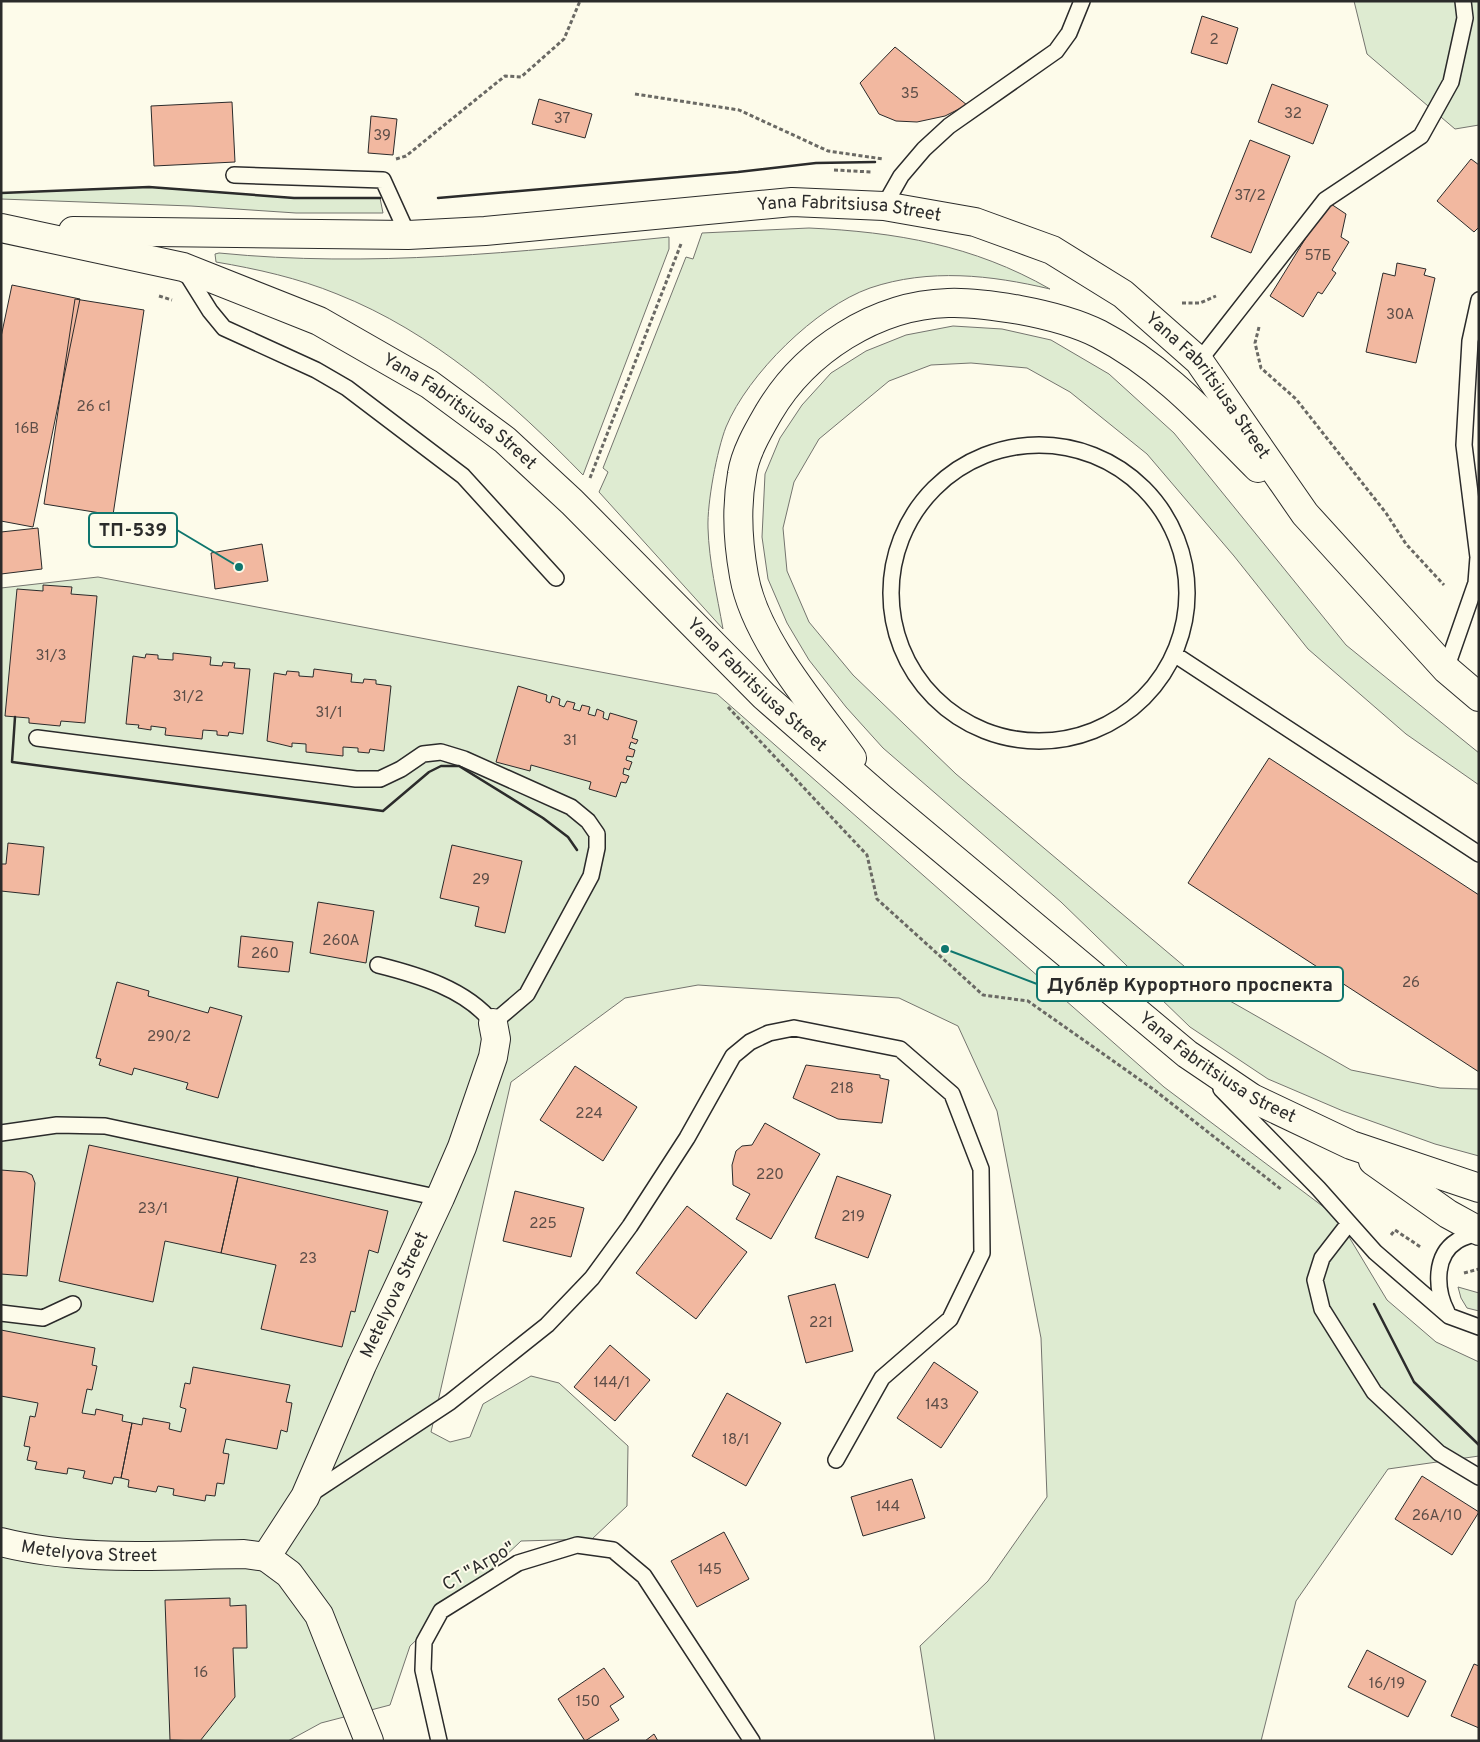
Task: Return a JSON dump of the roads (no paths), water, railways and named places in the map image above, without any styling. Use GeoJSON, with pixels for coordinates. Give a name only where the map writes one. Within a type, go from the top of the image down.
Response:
{"type":"FeatureCollection","features":[{"type":"Feature","properties":{"kind":"main road","name":"Yana Fabritsiusa Street"},"geometry":{"type":"LineString","coordinates":[[9,229],[408,235],[485,231],[792,202],[884,206],[975,222],[1052,250],[1123,294],[1200,361],[1305,514],[1446,669],[1479,697]]}},
{"type":"Feature","properties":{"kind":"main road","name":"Yana Fabritsiusa Street"},"geometry":{"type":"LineString","coordinates":[[9,229],[183,267],[320,321],[429,384],[506,440],[572,502],[764,696],[881,798],[1187,1054],[1252,1098],[1351,1145],[1479,1188]]}},
{"type":"Feature","properties":{"kind":"main road"},"geometry":{"type":"LineString","coordinates":[[881,798],[797,682],[764,632],[744,578],[738,526],[742,473],[757,432],[780,393],[808,363],[839,339],[870,322],[908,308],[948,303],[998,306],[1047,315],[1097,333],[1141,357],[1179,390],[1305,514]]}},
{"type":"Feature","properties":{"kind":"main road","name":"Metelyova Street"},"geometry":{"type":"LineString","coordinates":[[266,1557],[305,1497],[362,1365],[462,1147],[493,1057],[496,1039],[494,1023]]}},
{"type":"Feature","properties":{"kind":"main road"},"geometry":{"type":"LineString","coordinates":[[1351,1145],[1433,1204],[1479,1232]]}},
{"type":"Feature","properties":{"kind":"main road","name":"Metelyova Street"},"geometry":{"type":"LineString","coordinates":[[1,1542],[29,1549],[104,1556],[244,1554],[266,1557],[289,1574],[319,1615],[369,1741]]}},
{"type":"Feature","properties":{"kind":"lane"},"geometry":{"type":"LineString","coordinates":[[884,206],[901,176],[949,126],[1056,51],[1069,33],[1082,1]]}},
{"type":"Feature","properties":{"kind":"lane"},"geometry":{"type":"LineString","coordinates":[[1200,361],[1325,200],[1422,136],[1450,82],[1465,18],[1463,1]]}},
{"type":"Feature","properties":{"kind":"lane"},"geometry":{"type":"LineString","coordinates":[[234,175],[383,180],[408,235]]}},
{"type":"Feature","properties":{"kind":"lane"},"geometry":{"type":"LineString","coordinates":[[183,267],[210,311],[224,328],[316,370],[347,388],[456,470],[556,578]]}},
{"type":"Feature","properties":{"kind":"lane"},"geometry":{"type":"LineString","coordinates":[[1446,669],[1476,583],[1478,556],[1464,445],[1470,342],[1479,300]]}},
{"type":"Feature","properties":{"kind":"lane"},"geometry":{"type":"LineString","coordinates":[[1043,444],[1072,448],[1100,457],[1125,472],[1146,491],[1164,514],[1177,540],[1185,568],[1187,597],[1185,626],[1174,654],[1160,679],[1141,701],[1118,719],[1092,732],[1064,739],[1035,741],[1006,738],[979,728],[953,714],[932,695],[914,672],[900,646],[893,618],[891,589],[895,560],[904,532],[918,507],[937,485],[960,467],[986,454],[1014,446],[1043,444]]}},
{"type":"Feature","properties":{"kind":"lane"},"geometry":{"type":"LineString","coordinates":[[1174,654],[1479,854]]}},
{"type":"Feature","properties":{"kind":"lane"},"geometry":{"type":"LineString","coordinates":[[37,738],[356,779],[380,779],[423,754],[441,752],[464,759],[571,807],[588,821],[597,834],[597,848],[591,876],[527,994],[494,1023],[476,1006],[433,982],[378,965]]}},
{"type":"Feature","properties":{"kind":"lane"},"geometry":{"type":"LineString","coordinates":[[305,1497],[450,1402],[547,1326],[592,1278],[630,1226],[687,1138],[733,1056],[769,1033],[794,1028],[900,1049],[952,1094],[981,1169],[982,1252],[950,1319],[882,1378],[836,1460]]}},
{"type":"Feature","properties":{"kind":"lane"},"geometry":{"type":"LineString","coordinates":[[1187,1054],[1318,1188],[1376,1252],[1449,1316],[1479,1328]]}},
{"type":"Feature","properties":{"kind":"lane"},"geometry":{"type":"LineString","coordinates":[[1,1133],[57,1125],[105,1126],[440,1198]]}},
{"type":"Feature","properties":{"kind":"lane"},"geometry":{"type":"LineString","coordinates":[[1349,1223],[1322,1258],[1315,1280],[1322,1309],[1374,1392],[1438,1453],[1479,1477]]}},
{"type":"Feature","properties":{"kind":"lane"},"geometry":{"type":"LineString","coordinates":[[1449,1316],[1440,1299],[1438,1278],[1446,1254],[1456,1242],[1479,1232]]}},
{"type":"Feature","properties":{"kind":"lane"},"geometry":{"type":"LineString","coordinates":[[1,1313],[44,1318],[73,1304]]}},
{"type":"Feature","properties":{"kind":"lane","name":"СТ \"Агро\""},"geometry":{"type":"LineString","coordinates":[[439,1741],[423,1670],[424,1642],[441,1611],[518,1563],[577,1545],[613,1550],[644,1576],[752,1741]]}},
{"type":"Feature","properties":{"kind":"place","name":"ТП-539"},"geometry":{"type":"Point","coordinates":[239,567]}},
{"type":"Feature","properties":{"kind":"place","name":"Дублёр Курортного проспекта"},"geometry":{"type":"Point","coordinates":[945,949]}}]}
